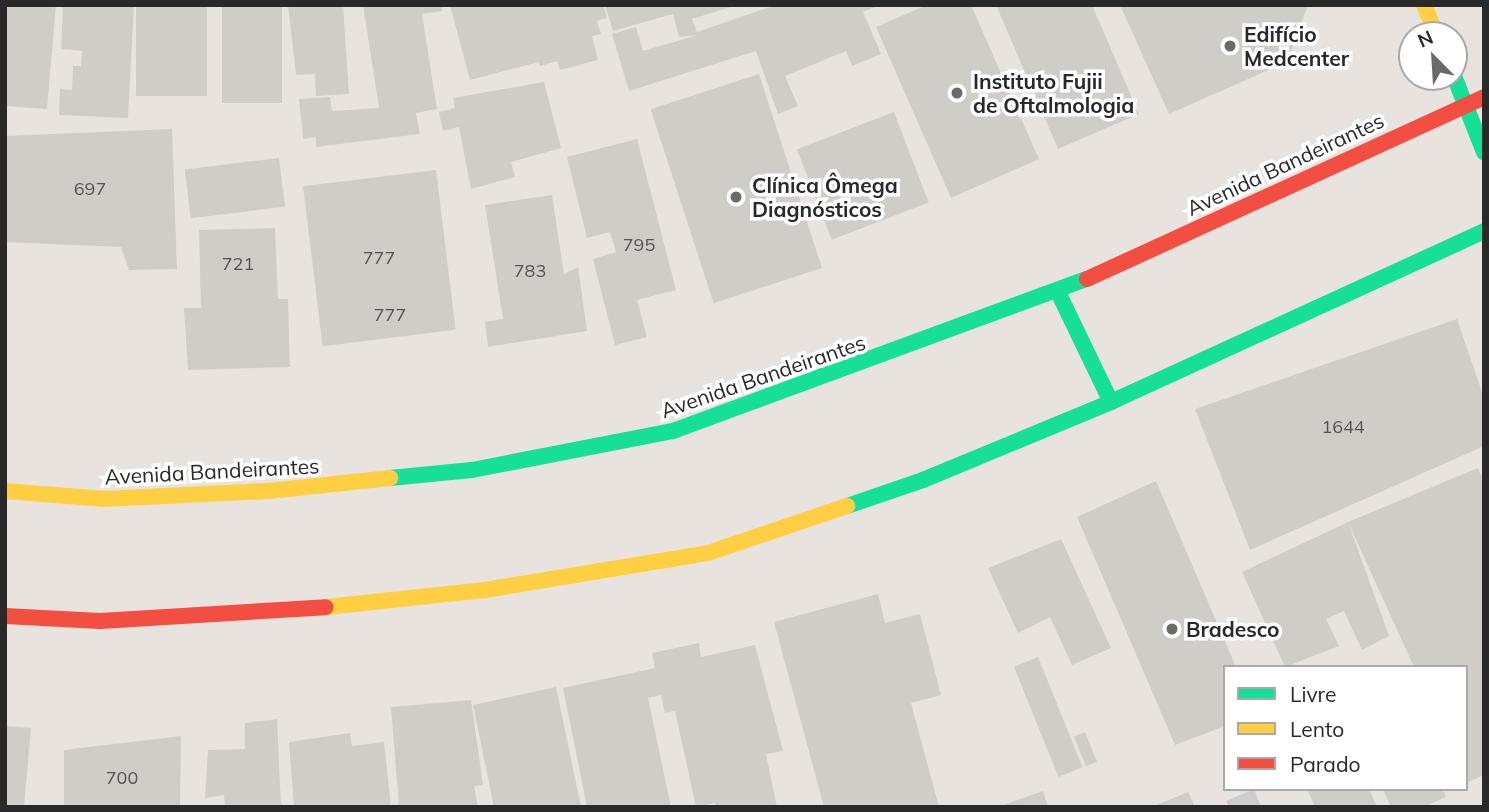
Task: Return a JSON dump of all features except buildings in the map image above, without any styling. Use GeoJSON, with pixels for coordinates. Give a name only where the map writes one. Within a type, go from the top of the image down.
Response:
{"type":"FeatureCollection","features":[{"type":"Feature","properties":{"kind":"main road"},"geometry":{"type":"LineString","coordinates":[[1460,91],[1484,152]]}},
{"type":"Feature","properties":{"kind":"main road","name":"Avenida Bandeirantes"},"geometry":{"type":"LineString","coordinates":[[5,491],[128,499],[269,491],[472,470],[673,431],[1058,292],[1484,97]]}},
{"type":"Feature","properties":{"kind":"main road"},"geometry":{"type":"LineString","coordinates":[[5,616],[100,621],[271,613],[485,590],[708,553],[923,480],[1111,402],[1484,231]]}},
{"type":"Feature","properties":{"kind":"main road"},"geometry":{"type":"LineString","coordinates":[[1058,292],[1111,402]]}},
{"type":"Feature","properties":{"kind":"traffic: fast"},"geometry":{"type":"LineString","coordinates":[[1460,91],[1484,152]]}},
{"type":"Feature","properties":{"kind":"traffic: fast"},"geometry":{"type":"LineString","coordinates":[[847,506],[923,480],[1111,402],[1484,231]]}},
{"type":"Feature","properties":{"kind":"traffic: fast"},"geometry":{"type":"LineString","coordinates":[[390,478],[472,470],[673,431],[1087,279]]}},
{"type":"Feature","properties":{"kind":"traffic: fast"},"geometry":{"type":"LineString","coordinates":[[1058,292],[1111,402]]}},
{"type":"Feature","properties":{"kind":"traffic: slow"},"geometry":{"type":"LineString","coordinates":[[1424,5],[1431,21]]}},
{"type":"Feature","properties":{"kind":"traffic: slow"},"geometry":{"type":"LineString","coordinates":[[5,491],[105,499],[269,491],[390,478]]}},
{"type":"Feature","properties":{"kind":"traffic: slow"},"geometry":{"type":"LineString","coordinates":[[326,607],[485,590],[708,553],[847,506]]}},
{"type":"Feature","properties":{"kind":"traffic: jam"},"geometry":{"type":"LineString","coordinates":[[1087,279],[1484,97]]}},
{"type":"Feature","properties":{"kind":"traffic: jam"},"geometry":{"type":"LineString","coordinates":[[5,616],[100,621],[326,607]]}},
{"type":"Feature","properties":{"kind":"place","name":"Edifício Medcenter"},"geometry":{"type":"Point","coordinates":[1230,46]}},
{"type":"Feature","properties":{"kind":"place","name":"Instituto Fujii de Oftalmologia"},"geometry":{"type":"Point","coordinates":[957,93]}},
{"type":"Feature","properties":{"kind":"place","name":"Clínica Ômega Diagnósticos"},"geometry":{"type":"Point","coordinates":[736,197]}},
{"type":"Feature","properties":{"kind":"place","name":"Bradesco"},"geometry":{"type":"Point","coordinates":[1172,629]}}]}
